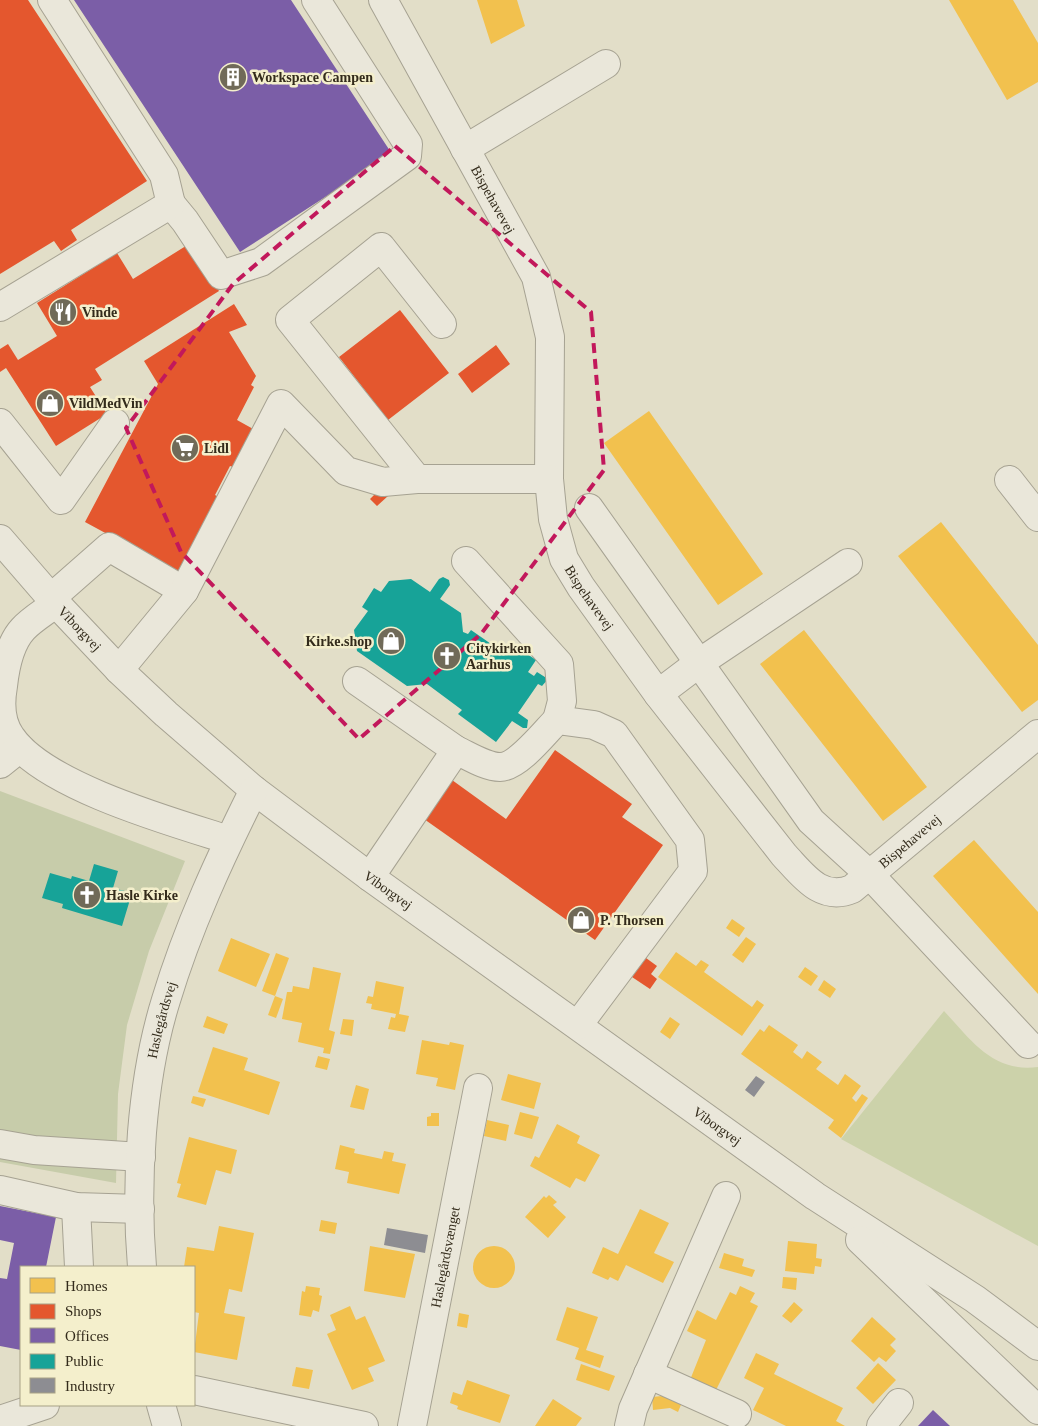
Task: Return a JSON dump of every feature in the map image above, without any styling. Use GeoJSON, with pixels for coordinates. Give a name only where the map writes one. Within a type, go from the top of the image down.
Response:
{"type":"FeatureCollection","features":[{"type":"Feature","properties":{"kind":"street"},"geometry":{"type":"LineString","coordinates":[[52,0],[164,175],[171,204],[185,220],[221,275],[261,262],[407,156],[408,144],[316,0]]}},
{"type":"Feature","properties":{"kind":"street","name":"Bispehavevej"},"geometry":{"type":"LineString","coordinates":[[383,0],[536,277],[550,337],[549,479],[553,518],[564,558],[581,587],[658,694],[778,847],[807,880],[819,889],[830,893],[842,893],[852,889],[1038,734]]}},
{"type":"Feature","properties":{"kind":"street"},"geometry":{"type":"LineString","coordinates":[[465,149],[606,64]]}},
{"type":"Feature","properties":{"kind":"street"},"geometry":{"type":"LineString","coordinates":[[0,307],[171,204]]}},
{"type":"Feature","properties":{"kind":"street"},"geometry":{"type":"LineString","coordinates":[[416,479],[290,320],[381,247],[442,324]]}},
{"type":"Feature","properties":{"kind":"street"},"geometry":{"type":"LineString","coordinates":[[119,670],[184,591],[281,404],[346,471],[383,482],[416,479],[549,479]]}},
{"type":"Feature","properties":{"kind":"street"},"geometry":{"type":"LineString","coordinates":[[0,423],[61,500],[115,423]]}},
{"type":"Feature","properties":{"kind":"street"},"geometry":{"type":"LineString","coordinates":[[1009,480],[1038,517]]}},
{"type":"Feature","properties":{"kind":"street"},"geometry":{"type":"LineString","coordinates":[[589,508],[812,821],[869,874],[1028,1044]]}},
{"type":"Feature","properties":{"kind":"street","name":"Viborgvej"},"geometry":{"type":"LineString","coordinates":[[0,539],[54,601],[119,670],[173,721],[254,790],[370,877],[815,1196],[975,1298],[1038,1346]]}},
{"type":"Feature","properties":{"kind":"street"},"geometry":{"type":"LineString","coordinates":[[184,591],[109,547],[22,630],[11,651],[4,672],[2,692],[4,724],[10,737],[10,756],[46,768],[89,791],[172,822],[229,840]]}},
{"type":"Feature","properties":{"kind":"street"},"geometry":{"type":"LineString","coordinates":[[357,681],[456,750],[482,762],[501,767],[518,760],[557,720],[562,700],[559,664],[466,561]]}},
{"type":"Feature","properties":{"kind":"street"},"geometry":{"type":"LineString","coordinates":[[658,694],[699,663],[848,563]]}},
{"type":"Feature","properties":{"kind":"street"},"geometry":{"type":"LineString","coordinates":[[557,720],[594,725],[614,734],[690,840],[692,863],[692,871],[578,1025]]}},
{"type":"Feature","properties":{"kind":"street"},"geometry":{"type":"LineString","coordinates":[[370,877],[456,750]]}},
{"type":"Feature","properties":{"kind":"street","name":"Haslegårdsvej"},"geometry":{"type":"LineString","coordinates":[[142,1266],[141,1157],[152,1062],[165,1001],[188,933],[229,840],[254,790]]}},
{"type":"Feature","properties":{"kind":"street","name":"Haslegårdsvænget"},"geometry":{"type":"LineString","coordinates":[[412,1426],[478,1088]]}},
{"type":"Feature","properties":{"kind":"street"},"geometry":{"type":"LineString","coordinates":[[0,1144],[34,1150],[141,1157]]}},
{"type":"Feature","properties":{"kind":"street"},"geometry":{"type":"LineString","coordinates":[[0,1190],[76,1207],[140,1208]]}},
{"type":"Feature","properties":{"kind":"street"},"geometry":{"type":"LineString","coordinates":[[629,1426],[648,1374],[726,1196]]}},
{"type":"Feature","properties":{"kind":"street","name":"Viborgvej"},"geometry":{"type":"LineString","coordinates":[[815,1196],[1038,1410]]}},
{"type":"Feature","properties":{"kind":"street"},"geometry":{"type":"LineString","coordinates":[[76,1207],[79,1266]]}},
{"type":"Feature","properties":{"kind":"street"},"geometry":{"type":"LineString","coordinates":[[648,1374],[737,1414]]}},
{"type":"Feature","properties":{"kind":"street"},"geometry":{"type":"LineString","coordinates":[[195,1390],[364,1426]]}},
{"type":"Feature","properties":{"kind":"street"},"geometry":{"type":"LineString","coordinates":[[881,1426],[899,1403]]}},
{"type":"Feature","properties":{"kind":"street"},"geometry":{"type":"LineString","coordinates":[[0,1420],[42,1406]]}},
{"type":"Feature","properties":{"kind":"street"},"geometry":{"type":"LineString","coordinates":[[161,1406],[167,1426]]}},
{"type":"Feature","properties":{"kind":"highlighted area"},"geometry":{"type":"Polygon","coordinates":[[[395,146],[591,312],[604,470],[481,634],[359,739],[181,552],[126,428],[233,284],[395,146]]]}},
{"type":"Feature","properties":{"kind":"green space"},"geometry":{"type":"Polygon","coordinates":[[[0,791],[185,861],[149,951],[127,1025],[118,1094],[116,1183],[0,1162],[0,791]]]}},
{"type":"Feature","properties":{"kind":"green space"},"geometry":{"type":"Polygon","coordinates":[[[944,1011],[974,1043],[996,1060],[1022,1068],[1038,1067],[1038,1246],[841,1139],[944,1011]]]}},
{"type":"Feature","properties":{"kind":"building: Homes"},"geometry":{"type":"Polygon","coordinates":[[[477,0],[517,0],[525,26],[491,44],[477,0]]]}},
{"type":"Feature","properties":{"kind":"building: Homes"},"geometry":{"type":"Polygon","coordinates":[[[949,0],[1013,0],[1038,43],[1038,82],[1007,100],[949,0]]]}},
{"type":"Feature","properties":{"kind":"building: Homes"},"geometry":{"type":"Polygon","coordinates":[[[649,411],[763,574],[718,605],[604,443],[649,411]]]}},
{"type":"Feature","properties":{"kind":"building: Homes"},"geometry":{"type":"Polygon","coordinates":[[[941,522],[1038,645],[1038,700],[1022,712],[898,556],[941,522]]]}},
{"type":"Feature","properties":{"kind":"building: Homes"},"geometry":{"type":"Polygon","coordinates":[[[804,630],[927,787],[883,821],[760,664],[804,630]]]}},
{"type":"Feature","properties":{"kind":"building: Homes"},"geometry":{"type":"Polygon","coordinates":[[[974,840],[1038,912],[1038,994],[933,876],[974,840]]]}},
{"type":"Feature","properties":{"kind":"building: Homes"},"geometry":{"type":"Polygon","coordinates":[[[732,919],[745,928],[739,937],[726,928],[732,919]]]}},
{"type":"Feature","properties":{"kind":"building: Homes"},"geometry":{"type":"Polygon","coordinates":[[[746,937],[756,944],[743,963],[732,955],[746,937]]]}},
{"type":"Feature","properties":{"kind":"building: Homes"},"geometry":{"type":"Polygon","coordinates":[[[231,938],[270,954],[256,987],[218,971],[231,938]]]}},
{"type":"Feature","properties":{"kind":"building: Homes"},"geometry":{"type":"Polygon","coordinates":[[[676,952],[696,966],[701,960],[709,965],[704,972],[752,1007],[757,1000],[764,1005],[742,1036],[658,977],[676,952]]]}},
{"type":"Feature","properties":{"kind":"building: Homes"},"geometry":{"type":"Polygon","coordinates":[[[276,953],[289,958],[275,996],[262,991],[276,953]]]}},
{"type":"Feature","properties":{"kind":"building: Homes"},"geometry":{"type":"Polygon","coordinates":[[[313,967],[341,973],[329,1030],[335,1032],[330,1054],[323,1053],[324,1048],[298,1042],[302,1023],[282,1019],[287,992],[292,992],[293,986],[309,989],[313,967]]]}},
{"type":"Feature","properties":{"kind":"building: Homes"},"geometry":{"type":"Polygon","coordinates":[[[805,967],[818,976],[811,986],[798,977],[805,967]]]}},
{"type":"Feature","properties":{"kind":"building: Homes"},"geometry":{"type":"Polygon","coordinates":[[[824,980],[836,989],[830,998],[818,990],[824,980]]]}},
{"type":"Feature","properties":{"kind":"building: Homes"},"geometry":{"type":"Polygon","coordinates":[[[376,981],[404,987],[399,1014],[409,1016],[405,1032],[388,1029],[391,1017],[395,1018],[396,1014],[371,1009],[372,1004],[366,1003],[368,996],[373,997],[376,981]]]}},
{"type":"Feature","properties":{"kind":"building: Homes"},"geometry":{"type":"Polygon","coordinates":[[[275,996],[283,999],[276,1018],[268,1015],[275,996]]]}},
{"type":"Feature","properties":{"kind":"building: Homes"},"geometry":{"type":"Polygon","coordinates":[[[207,1016],[228,1024],[224,1034],[203,1027],[207,1016]]]}},
{"type":"Feature","properties":{"kind":"building: Homes"},"geometry":{"type":"Polygon","coordinates":[[[670,1017],[680,1024],[670,1039],[660,1032],[670,1017]]]}},
{"type":"Feature","properties":{"kind":"building: Homes"},"geometry":{"type":"Polygon","coordinates":[[[343,1019],[354,1020],[352,1036],[340,1034],[343,1019]]]}},
{"type":"Feature","properties":{"kind":"building: Homes"},"geometry":{"type":"Polygon","coordinates":[[[769,1025],[798,1045],[793,1052],[802,1059],[807,1051],[822,1062],[816,1069],[838,1085],[845,1074],[861,1086],[852,1098],[856,1102],[862,1094],[868,1098],[841,1138],[828,1128],[834,1120],[741,1054],[760,1029],[764,1032],[769,1025]]]}},
{"type":"Feature","properties":{"kind":"building: Homes"},"geometry":{"type":"Polygon","coordinates":[[[422,1040],[449,1045],[450,1042],[464,1045],[455,1090],[436,1086],[438,1078],[416,1074],[422,1040]]]}},
{"type":"Feature","properties":{"kind":"building: Homes"},"geometry":{"type":"Polygon","coordinates":[[[213,1047],[248,1058],[244,1070],[280,1082],[269,1115],[198,1092],[213,1047]]]}},
{"type":"Feature","properties":{"kind":"building: Homes"},"geometry":{"type":"Polygon","coordinates":[[[318,1056],[330,1059],[327,1070],[315,1067],[318,1056]]]}},
{"type":"Feature","properties":{"kind":"building: Homes"},"geometry":{"type":"Polygon","coordinates":[[[508,1074],[541,1083],[534,1109],[501,1100],[508,1074]]]}},
{"type":"Feature","properties":{"kind":"building: Homes"},"geometry":{"type":"Polygon","coordinates":[[[356,1085],[369,1089],[364,1110],[350,1107],[356,1085]]]}},
{"type":"Feature","properties":{"kind":"building: Homes"},"geometry":{"type":"Polygon","coordinates":[[[193,1096],[206,1099],[203,1107],[191,1103],[193,1096]]]}},
{"type":"Feature","properties":{"kind":"building: Homes"},"geometry":{"type":"Polygon","coordinates":[[[520,1112],[539,1117],[532,1139],[514,1134],[520,1112]]]}},
{"type":"Feature","properties":{"kind":"building: Homes"},"geometry":{"type":"Polygon","coordinates":[[[431,1113],[439,1113],[439,1126],[427,1126],[427,1117],[431,1116],[431,1113]]]}},
{"type":"Feature","properties":{"kind":"building: Homes"},"geometry":{"type":"Polygon","coordinates":[[[487,1120],[509,1125],[506,1141],[484,1136],[487,1120]]]}},
{"type":"Feature","properties":{"kind":"building: Homes"},"geometry":{"type":"Polygon","coordinates":[[[557,1124],[580,1136],[577,1143],[600,1155],[585,1182],[576,1178],[570,1188],[530,1166],[535,1156],[539,1158],[557,1124]]]}},
{"type":"Feature","properties":{"kind":"building: Homes"},"geometry":{"type":"Polygon","coordinates":[[[189,1137],[237,1150],[231,1174],[216,1170],[206,1205],[177,1197],[181,1184],[177,1183],[189,1137]]]}},
{"type":"Feature","properties":{"kind":"building: Homes"},"geometry":{"type":"Polygon","coordinates":[[[340,1145],[355,1149],[354,1153],[382,1159],[384,1151],[394,1153],[392,1161],[406,1164],[399,1194],[347,1183],[349,1172],[335,1169],[340,1145]]]}},
{"type":"Feature","properties":{"kind":"building: Homes"},"geometry":{"type":"Polygon","coordinates":[[[549,1195],[557,1202],[553,1205],[566,1217],[548,1238],[525,1217],[544,1196],[546,1198],[549,1195]]]}},
{"type":"Feature","properties":{"kind":"building: Homes"},"geometry":{"type":"Polygon","coordinates":[[[640,1209],[669,1223],[654,1253],[674,1262],[663,1283],[626,1265],[618,1281],[610,1277],[608,1280],[592,1273],[603,1247],[618,1254],[640,1209]]]}},
{"type":"Feature","properties":{"kind":"building: Homes"},"geometry":{"type":"Polygon","coordinates":[[[321,1220],[337,1223],[335,1234],[319,1231],[321,1220]]]}},
{"type":"Feature","properties":{"kind":"building: Homes"},"geometry":{"type":"Polygon","coordinates":[[[219,1226],[254,1233],[242,1292],[229,1289],[224,1313],[245,1317],[237,1360],[195,1352],[199,1313],[195,1312],[195,1266],[184,1266],[187,1247],[214,1251],[219,1226]]]}},
{"type":"Feature","properties":{"kind":"building: Homes"},"geometry":{"type":"Polygon","coordinates":[[[788,1241],[817,1244],[816,1258],[822,1259],[821,1267],[815,1266],[814,1274],[785,1271],[788,1241]]]}},
{"type":"Feature","properties":{"kind":"building: Homes"},"geometry":{"type":"Polygon","coordinates":[[[370,1246],[415,1254],[405,1298],[364,1291],[370,1246]]]}},
{"type":"Feature","properties":{"kind":"building: Homes"},"geometry":{"type":"Polygon","coordinates":[[[490,1246],[498,1246],[509,1252],[515,1267],[509,1282],[498,1288],[490,1288],[479,1282],[473,1271],[473,1263],[479,1252],[490,1246]]]}},
{"type":"Feature","properties":{"kind":"building: Homes"},"geometry":{"type":"Polygon","coordinates":[[[724,1253],[744,1259],[742,1266],[755,1270],[752,1277],[719,1268],[724,1253]]]}},
{"type":"Feature","properties":{"kind":"building: Homes"},"geometry":{"type":"Polygon","coordinates":[[[783,1277],[797,1278],[796,1290],[782,1288],[783,1277]]]}},
{"type":"Feature","properties":{"kind":"building: Homes"},"geometry":{"type":"Polygon","coordinates":[[[306,1286],[320,1288],[319,1295],[322,1296],[319,1312],[313,1310],[311,1317],[299,1315],[302,1291],[305,1292],[306,1286]]]}},
{"type":"Feature","properties":{"kind":"building: Homes"},"geometry":{"type":"Polygon","coordinates":[[[740,1286],[755,1293],[750,1302],[758,1306],[715,1392],[690,1380],[706,1340],[687,1331],[697,1310],[716,1320],[730,1292],[736,1295],[740,1286]]]}},
{"type":"Feature","properties":{"kind":"building: Homes"},"geometry":{"type":"Polygon","coordinates":[[[794,1302],[803,1310],[791,1323],[782,1316],[794,1302]]]}},
{"type":"Feature","properties":{"kind":"building: Homes"},"geometry":{"type":"Polygon","coordinates":[[[350,1306],[356,1320],[365,1316],[385,1361],[368,1368],[374,1381],[352,1390],[327,1334],[336,1330],[330,1315],[350,1306]]]}},
{"type":"Feature","properties":{"kind":"building: Homes"},"geometry":{"type":"Polygon","coordinates":[[[567,1307],[598,1317],[586,1350],[604,1356],[600,1368],[575,1359],[579,1348],[556,1340],[567,1307]]]}},
{"type":"Feature","properties":{"kind":"building: Homes"},"geometry":{"type":"Polygon","coordinates":[[[459,1313],[469,1315],[467,1328],[457,1326],[459,1313]]]}},
{"type":"Feature","properties":{"kind":"building: Homes"},"geometry":{"type":"Polygon","coordinates":[[[872,1317],[896,1339],[890,1345],[896,1351],[886,1362],[879,1357],[874,1362],[851,1341],[872,1317]]]}},
{"type":"Feature","properties":{"kind":"building: Homes"},"geometry":{"type":"Polygon","coordinates":[[[756,1353],[779,1364],[774,1374],[843,1408],[836,1421],[845,1426],[786,1426],[753,1410],[764,1388],[744,1378],[756,1353]]]}},
{"type":"Feature","properties":{"kind":"building: Homes"},"geometry":{"type":"Polygon","coordinates":[[[878,1363],[896,1380],[873,1404],[856,1388],[878,1363]]]}},
{"type":"Feature","properties":{"kind":"building: Homes"},"geometry":{"type":"Polygon","coordinates":[[[581,1364],[615,1376],[609,1391],[576,1380],[581,1364]]]}},
{"type":"Feature","properties":{"kind":"building: Homes"},"geometry":{"type":"Polygon","coordinates":[[[296,1367],[313,1370],[309,1389],[292,1386],[296,1367]]]}},
{"type":"Feature","properties":{"kind":"building: Homes"},"geometry":{"type":"Polygon","coordinates":[[[467,1380],[510,1395],[500,1423],[457,1409],[458,1406],[450,1403],[453,1392],[462,1395],[467,1380]]]}},
{"type":"Feature","properties":{"kind":"building: Homes"},"geometry":{"type":"Polygon","coordinates":[[[672,1395],[683,1400],[678,1412],[670,1408],[653,1410],[652,1397],[672,1395]]]}},
{"type":"Feature","properties":{"kind":"building: Homes"},"geometry":{"type":"Polygon","coordinates":[[[553,1399],[582,1418],[576,1426],[535,1426],[553,1399]]]}},
{"type":"Feature","properties":{"kind":"building: Shops"},"geometry":{"type":"Polygon","coordinates":[[[0,0],[28,0],[147,181],[71,230],[77,240],[61,251],[54,241],[0,274],[0,0]]]}},
{"type":"Feature","properties":{"kind":"building: Shops"},"geometry":{"type":"Polygon","coordinates":[[[189,244],[219,291],[95,369],[102,380],[90,387],[107,414],[56,446],[6,368],[0,372],[0,349],[8,344],[18,360],[57,336],[37,303],[117,253],[133,279],[189,244]]]}},
{"type":"Feature","properties":{"kind":"building: Shops","name":"Lidl"},"geometry":{"type":"Polygon","coordinates":[[[234,304],[247,325],[229,332],[256,376],[251,385],[254,387],[237,420],[255,430],[233,467],[230,466],[215,495],[222,499],[181,574],[85,522],[158,384],[144,361],[234,304]]]}},
{"type":"Feature","properties":{"kind":"building: Shops"},"geometry":{"type":"Polygon","coordinates":[[[400,310],[449,373],[388,420],[339,357],[400,310]]]}},
{"type":"Feature","properties":{"kind":"building: Shops"},"geometry":{"type":"Polygon","coordinates":[[[496,345],[510,364],[472,393],[458,374],[496,345]]]}},
{"type":"Feature","properties":{"kind":"building: Shops"},"geometry":{"type":"Polygon","coordinates":[[[381,488],[388,496],[377,506],[370,499],[381,488]]]}},
{"type":"Feature","properties":{"kind":"building: Shops"},"geometry":{"type":"Polygon","coordinates":[[[555,750],[632,804],[622,817],[663,845],[595,940],[424,819],[452,780],[506,819],[555,750]]]}},
{"type":"Feature","properties":{"kind":"building: Shops"},"geometry":{"type":"Polygon","coordinates":[[[646,958],[657,966],[651,974],[657,979],[650,989],[632,977],[646,958]]]}},
{"type":"Feature","properties":{"kind":"building: Offices","name":"Workspace Campen"},"geometry":{"type":"Polygon","coordinates":[[[74,0],[291,0],[392,154],[240,252],[74,0]]]}},
{"type":"Feature","properties":{"kind":"building: Offices"},"geometry":{"type":"Polygon","coordinates":[[[0,1206],[56,1217],[46,1266],[20,1266],[20,1350],[0,1346],[0,1278],[7,1279],[14,1243],[0,1240],[0,1206]]]}},
{"type":"Feature","properties":{"kind":"building: Offices"},"geometry":{"type":"Polygon","coordinates":[[[933,1410],[950,1426],[918,1426],[933,1410]]]}},
{"type":"Feature","properties":{"kind":"building: Public","name":"Citykirken Aarhus"},"geometry":{"type":"Polygon","coordinates":[[[443,577],[449,580],[450,585],[440,599],[461,613],[463,632],[468,634],[471,630],[504,653],[511,643],[536,660],[528,672],[534,676],[537,672],[548,679],[542,686],[538,684],[518,713],[528,720],[527,728],[523,728],[512,721],[496,742],[458,714],[462,710],[427,684],[407,686],[357,651],[354,630],[368,611],[362,607],[374,588],[381,592],[389,581],[411,579],[430,592],[439,579],[443,577]]]}},
{"type":"Feature","properties":{"kind":"building: Public","name":"Hasle Kirke"},"geometry":{"type":"Polygon","coordinates":[[[94,864],[118,871],[113,888],[132,893],[122,926],[62,908],[63,904],[42,898],[50,873],[71,879],[72,876],[89,881],[94,864]]]}},
{"type":"Feature","properties":{"kind":"building: Industry"},"geometry":{"type":"Polygon","coordinates":[[[756,1076],[765,1082],[754,1097],[745,1090],[756,1076]]]}},
{"type":"Feature","properties":{"kind":"building: Industry"},"geometry":{"type":"Polygon","coordinates":[[[387,1228],[428,1235],[425,1253],[384,1245],[387,1228]]]}},
{"type":"Feature","properties":{"kind":"place","name":"Workspace Campen"},"geometry":{"type":"Point","coordinates":[233,77]}},
{"type":"Feature","properties":{"kind":"place","name":"Vinde"},"geometry":{"type":"Point","coordinates":[63,312]}},
{"type":"Feature","properties":{"kind":"place","name":"VildMedVin"},"geometry":{"type":"Point","coordinates":[50,403]}},
{"type":"Feature","properties":{"kind":"place","name":"Lidl"},"geometry":{"type":"Point","coordinates":[185,448]}},
{"type":"Feature","properties":{"kind":"place","name":"Kirke.shop"},"geometry":{"type":"Point","coordinates":[391,641]}},
{"type":"Feature","properties":{"kind":"place","name":"Citykirken Aarhus"},"geometry":{"type":"Point","coordinates":[447,656]}},
{"type":"Feature","properties":{"kind":"place","name":"Hasle Kirke"},"geometry":{"type":"Point","coordinates":[87,895]}},
{"type":"Feature","properties":{"kind":"place","name":"P. Thorsen"},"geometry":{"type":"Point","coordinates":[581,920]}}]}
